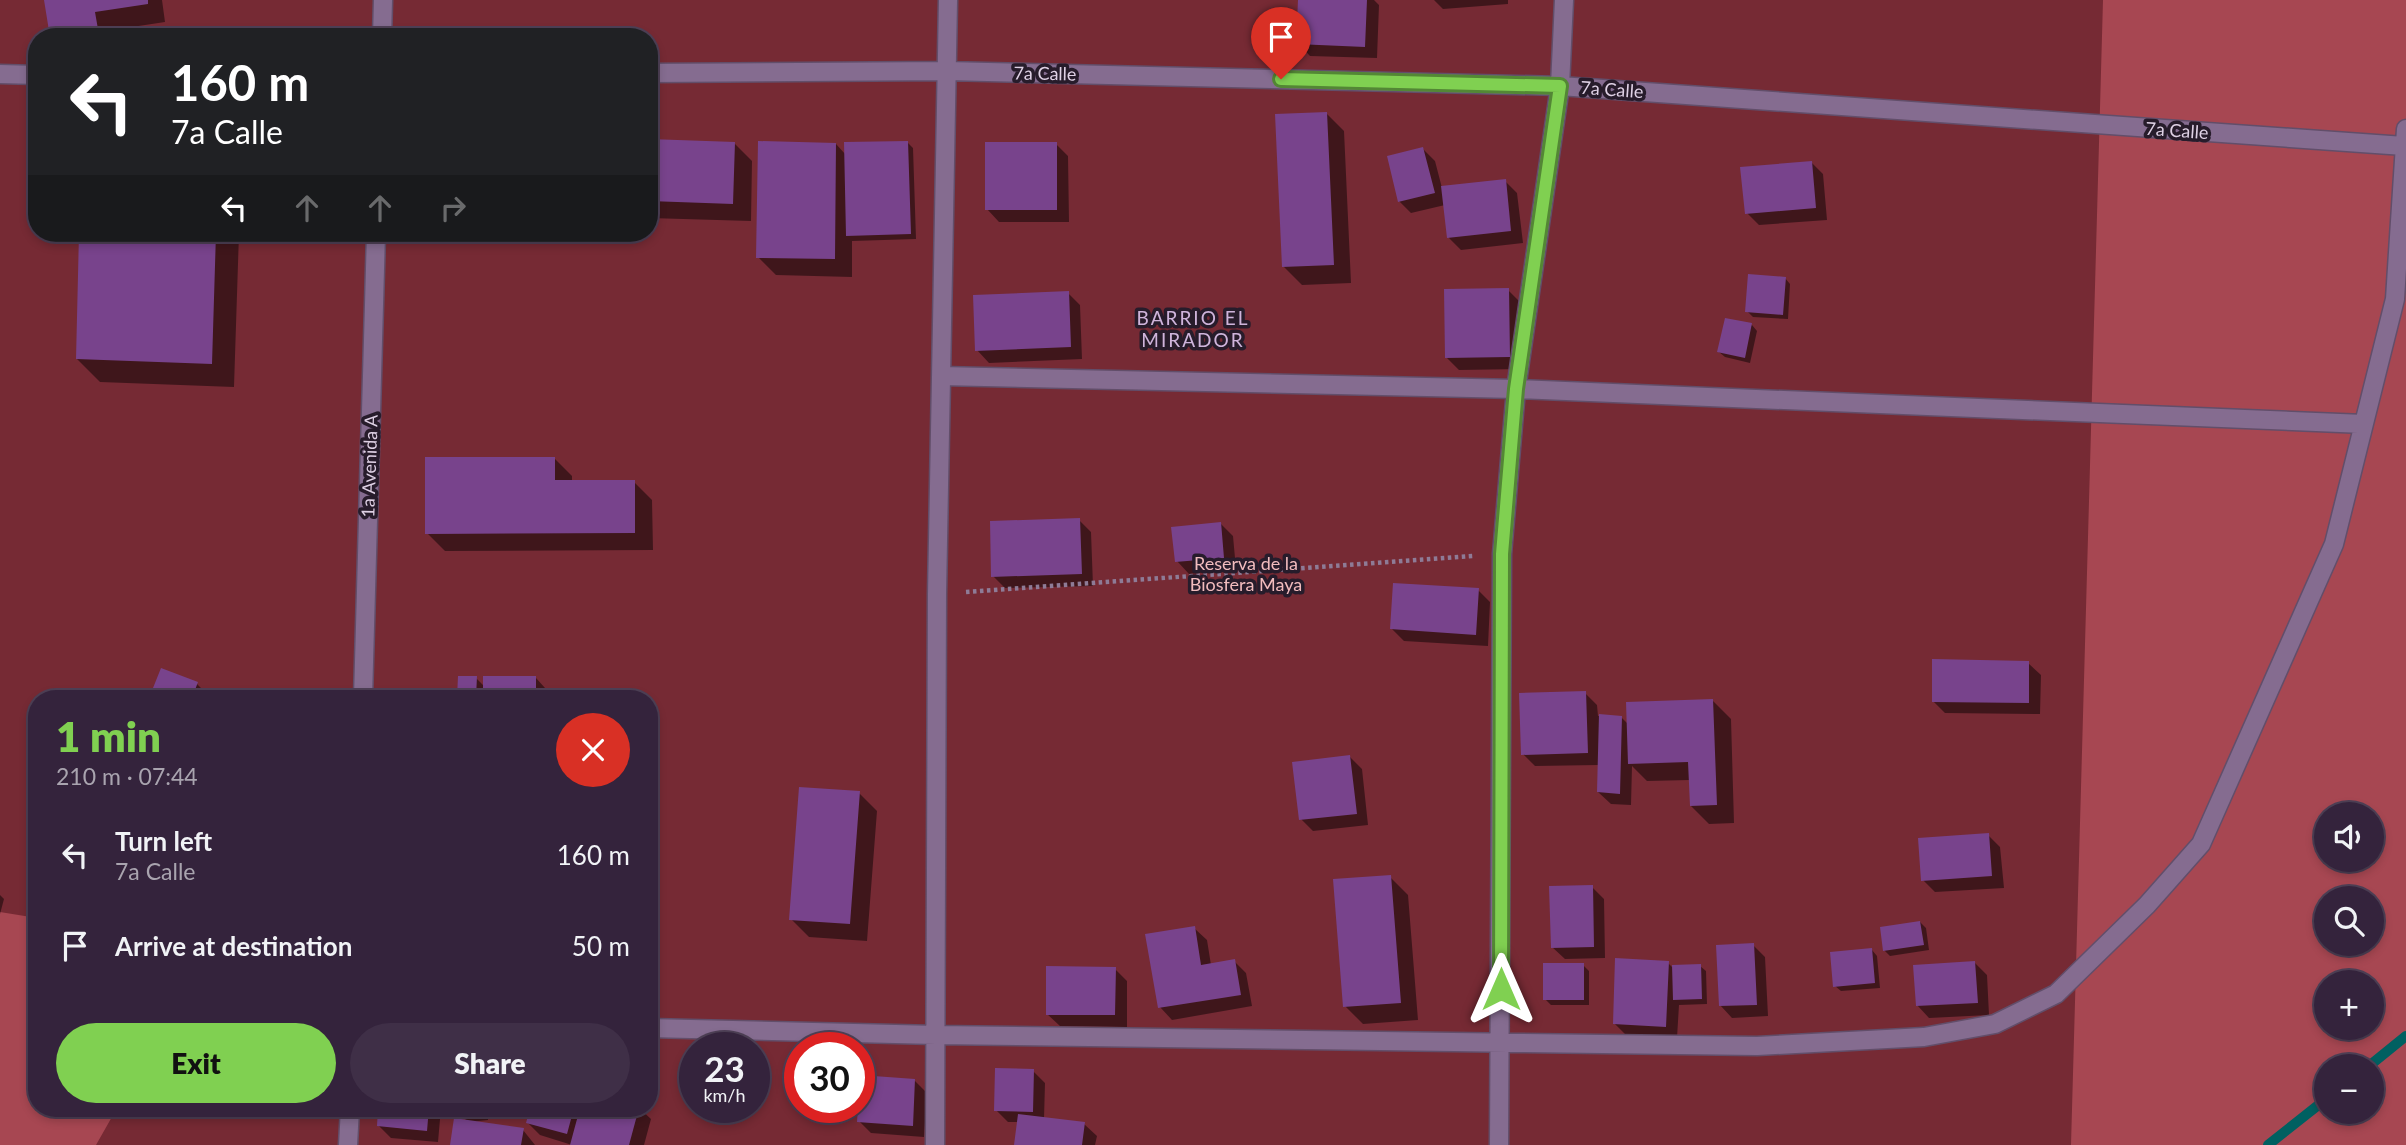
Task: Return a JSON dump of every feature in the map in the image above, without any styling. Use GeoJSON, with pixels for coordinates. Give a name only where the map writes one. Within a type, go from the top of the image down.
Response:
{"type":"FeatureCollection","features":[{"type":"Feature","properties":{"kind":"street"},"geometry":{"type":"LineString","coordinates":[[382,28],[383,0]]}},
{"type":"Feature","properties":{"kind":"street"},"geometry":{"type":"LineString","coordinates":[[935,1145],[937,594],[948,0]]}},
{"type":"Feature","properties":{"kind":"street"},"geometry":{"type":"LineString","coordinates":[[1499,1145],[1502,554],[1516,389],[1560,86],[1564,0]]}},
{"type":"Feature","properties":{"kind":"street","name":"7a Calle"},"geometry":{"type":"LineString","coordinates":[[658,73],[947,71],[1560,86],[2405,138]]}},
{"type":"Feature","properties":{"kind":"street"},"geometry":{"type":"LineString","coordinates":[[0,74],[28,75]]}},
{"type":"Feature","properties":{"kind":"street"},"geometry":{"type":"LineString","coordinates":[[658,1028],[936,1035],[1758,1046],[1924,1037],[1995,1024],[2056,994],[2147,905],[2201,844],[2334,544],[2395,299],[2405,138]]}},
{"type":"Feature","properties":{"kind":"street","name":"1a Avenida A"},"geometry":{"type":"LineString","coordinates":[[363,690],[376,242]]}},
{"type":"Feature","properties":{"kind":"street"},"geometry":{"type":"LineString","coordinates":[[941,376],[1516,389],[2364,424]]}},
{"type":"Feature","properties":{"kind":"street"},"geometry":{"type":"LineString","coordinates":[[348,1145],[350,1117]]}},
{"type":"Feature","properties":{"kind":"path"},"geometry":{"type":"LineString","coordinates":[[937,594],[1502,554]]}},
{"type":"Feature","properties":{"kind":"green space","name":"Reserva de la Biosfera Maya"},"geometry":{"type":"Polygon","coordinates":[[[0,0],[2406,0],[2406,1145],[0,1145],[0,0]]]}},
{"type":"Feature","properties":{"kind":"shaded area"},"geometry":{"type":"Polygon","coordinates":[[[2103,0],[2406,0],[2406,1145],[2071,1145],[2103,0]]]}},
{"type":"Feature","properties":{"kind":"shaded area"},"geometry":{"type":"Polygon","coordinates":[[[0,912],[28,917],[28,1117],[112,1117],[96,1145],[0,1145],[0,912]]]}},
{"type":"Feature","properties":{"kind":"building"},"geometry":{"type":"Polygon","coordinates":[[[44,0],[148,0],[148,4],[95,12],[98,28],[49,28],[44,0]]]}},
{"type":"Feature","properties":{"kind":"building"},"geometry":{"type":"Polygon","coordinates":[[[1298,0],[1367,0],[1365,47],[1296,44],[1298,0]]]}},
{"type":"Feature","properties":{"kind":"building"},"geometry":{"type":"Polygon","coordinates":[[[1327,112],[1334,265],[1282,267],[1275,114],[1327,112]]]}},
{"type":"Feature","properties":{"kind":"building"},"geometry":{"type":"Polygon","coordinates":[[[658,139],[735,142],[733,204],[658,201],[658,139]]]}},
{"type":"Feature","properties":{"kind":"building"},"geometry":{"type":"Polygon","coordinates":[[[758,141],[836,143],[835,259],[756,258],[758,141]]]}},
{"type":"Feature","properties":{"kind":"building"},"geometry":{"type":"Polygon","coordinates":[[[908,141],[911,234],[846,236],[844,142],[908,141]]]}},
{"type":"Feature","properties":{"kind":"building"},"geometry":{"type":"Polygon","coordinates":[[[985,142],[1057,142],[1057,210],[985,210],[985,142]]]}},
{"type":"Feature","properties":{"kind":"building"},"geometry":{"type":"Polygon","coordinates":[[[1423,147],[1435,193],[1398,202],[1387,156],[1423,147]]]}},
{"type":"Feature","properties":{"kind":"building"},"geometry":{"type":"Polygon","coordinates":[[[1812,161],[1816,208],[1745,214],[1740,167],[1812,161]]]}},
{"type":"Feature","properties":{"kind":"building"},"geometry":{"type":"Polygon","coordinates":[[[1506,179],[1511,231],[1447,238],[1441,186],[1506,179]]]}},
{"type":"Feature","properties":{"kind":"building"},"geometry":{"type":"Polygon","coordinates":[[[79,242],[216,242],[212,364],[76,359],[79,242]]]}},
{"type":"Feature","properties":{"kind":"building"},"geometry":{"type":"Polygon","coordinates":[[[1748,274],[1786,277],[1783,315],[1745,312],[1748,274]]]}},
{"type":"Feature","properties":{"kind":"building"},"geometry":{"type":"Polygon","coordinates":[[[1509,288],[1510,357],[1445,358],[1444,289],[1509,288]]]}},
{"type":"Feature","properties":{"kind":"building"},"geometry":{"type":"Polygon","coordinates":[[[1069,291],[1071,347],[975,351],[973,295],[1069,291]]]}},
{"type":"Feature","properties":{"kind":"building"},"geometry":{"type":"Polygon","coordinates":[[[1725,318],[1752,323],[1745,358],[1717,352],[1725,318]]]}},
{"type":"Feature","properties":{"kind":"building"},"geometry":{"type":"Polygon","coordinates":[[[425,457],[555,457],[555,480],[635,480],[635,533],[425,534],[425,457]]]}},
{"type":"Feature","properties":{"kind":"building"},"geometry":{"type":"Polygon","coordinates":[[[1080,518],[1082,574],[991,577],[990,521],[1080,518]]]}},
{"type":"Feature","properties":{"kind":"building"},"geometry":{"type":"Polygon","coordinates":[[[1221,522],[1224,558],[1175,562],[1171,527],[1221,522]]]}},
{"type":"Feature","properties":{"kind":"building"},"geometry":{"type":"Polygon","coordinates":[[[1393,583],[1479,588],[1476,635],[1390,629],[1393,583]]]}},
{"type":"Feature","properties":{"kind":"building"},"geometry":{"type":"Polygon","coordinates":[[[1932,659],[2029,661],[2029,703],[1932,702],[1932,659]]]}},
{"type":"Feature","properties":{"kind":"building"},"geometry":{"type":"Polygon","coordinates":[[[161,668],[198,682],[195,690],[152,690],[161,668]]]}},
{"type":"Feature","properties":{"kind":"building"},"geometry":{"type":"Polygon","coordinates":[[[458,676],[477,676],[476,690],[457,690],[458,676]]]}},
{"type":"Feature","properties":{"kind":"building"},"geometry":{"type":"Polygon","coordinates":[[[483,676],[536,676],[536,690],[483,690],[483,676]]]}},
{"type":"Feature","properties":{"kind":"building"},"geometry":{"type":"Polygon","coordinates":[[[1586,691],[1588,753],[1521,755],[1519,693],[1586,691]]]}},
{"type":"Feature","properties":{"kind":"building"},"geometry":{"type":"Polygon","coordinates":[[[1713,699],[1717,805],[1690,806],[1688,762],[1628,764],[1626,702],[1713,699]]]}},
{"type":"Feature","properties":{"kind":"building"},"geometry":{"type":"Polygon","coordinates":[[[1599,714],[1622,716],[1620,794],[1597,792],[1599,714]]]}},
{"type":"Feature","properties":{"kind":"building"},"geometry":{"type":"Polygon","coordinates":[[[1350,755],[1357,814],[1299,820],[1292,762],[1350,755]]]}},
{"type":"Feature","properties":{"kind":"building"},"geometry":{"type":"Polygon","coordinates":[[[799,787],[860,791],[850,924],[789,920],[799,787]]]}},
{"type":"Feature","properties":{"kind":"building"},"geometry":{"type":"Polygon","coordinates":[[[1989,833],[1992,876],[1921,881],[1918,838],[1989,833]]]}},
{"type":"Feature","properties":{"kind":"building"},"geometry":{"type":"Polygon","coordinates":[[[1391,875],[1401,1003],[1343,1007],[1333,879],[1391,875]]]}},
{"type":"Feature","properties":{"kind":"building"},"geometry":{"type":"Polygon","coordinates":[[[1593,885],[1594,947],[1551,948],[1549,886],[1593,885]]]}},
{"type":"Feature","properties":{"kind":"building"},"geometry":{"type":"Polygon","coordinates":[[[1920,921],[1924,945],[1883,951],[1880,927],[1920,921]]]}},
{"type":"Feature","properties":{"kind":"building"},"geometry":{"type":"Polygon","coordinates":[[[1195,926],[1201,965],[1235,959],[1241,995],[1158,1008],[1145,934],[1195,926]]]}},
{"type":"Feature","properties":{"kind":"building"},"geometry":{"type":"Polygon","coordinates":[[[1754,943],[1757,1005],[1719,1006],[1716,945],[1754,943]]]}},
{"type":"Feature","properties":{"kind":"building"},"geometry":{"type":"Polygon","coordinates":[[[1872,948],[1875,983],[1833,987],[1830,952],[1872,948]]]}},
{"type":"Feature","properties":{"kind":"building"},"geometry":{"type":"Polygon","coordinates":[[[1615,958],[1669,961],[1666,1027],[1613,1024],[1615,958]]]}},
{"type":"Feature","properties":{"kind":"building"},"geometry":{"type":"Polygon","coordinates":[[[1975,961],[1978,1003],[1916,1006],[1913,965],[1975,961]]]}},
{"type":"Feature","properties":{"kind":"building"},"geometry":{"type":"Polygon","coordinates":[[[1543,963],[1584,963],[1584,1000],[1543,1000],[1543,963]]]}},
{"type":"Feature","properties":{"kind":"building"},"geometry":{"type":"Polygon","coordinates":[[[1701,964],[1702,999],[1673,1000],[1672,965],[1701,964]]]}},
{"type":"Feature","properties":{"kind":"building"},"geometry":{"type":"Polygon","coordinates":[[[1046,966],[1116,967],[1115,1015],[1046,1015],[1046,966]]]}},
{"type":"Feature","properties":{"kind":"building"},"geometry":{"type":"Polygon","coordinates":[[[995,1068],[1034,1069],[1033,1112],[994,1111],[995,1068]]]}},
{"type":"Feature","properties":{"kind":"building"},"geometry":{"type":"Polygon","coordinates":[[[875,1076],[915,1079],[913,1126],[871,1123],[875,1123],[875,1076]]]}},
{"type":"Feature","properties":{"kind":"building"},"geometry":{"type":"Polygon","coordinates":[[[1018,1114],[1085,1122],[1082,1145],[1014,1145],[1018,1114]]]}},
{"type":"Feature","properties":{"kind":"building"},"geometry":{"type":"Polygon","coordinates":[[[378,1117],[428,1117],[427,1131],[377,1126],[378,1117]]]}},
{"type":"Feature","properties":{"kind":"building"},"geometry":{"type":"Polygon","coordinates":[[[528,1117],[572,1117],[567,1134],[526,1123],[528,1117]]]}},
{"type":"Feature","properties":{"kind":"building"},"geometry":{"type":"Polygon","coordinates":[[[578,1117],[637,1117],[629,1145],[570,1145],[578,1117]]]}},
{"type":"Feature","properties":{"kind":"building"},"geometry":{"type":"Polygon","coordinates":[[[454,1118],[524,1128],[521,1145],[450,1145],[454,1118]]]}},
{"type":"Feature","properties":{"kind":"waterway"},"geometry":{"type":"LineString","coordinates":[[2384,1054],[2406,1036]]}},
{"type":"Feature","properties":{"kind":"waterway"},"geometry":{"type":"LineString","coordinates":[[2268,1145],[2314,1109]]}},
{"type":"Feature","properties":{"kind":"district","name":"BARRIO EL MIRADOR"},"geometry":{"type":"Point","coordinates":[1193,328]}},
{"type":"Feature","properties":{"kind":"route"},"geometry":{"type":"LineString","coordinates":[[1281,79],[1560,86],[1516,389],[1502,554],[1501,989]]}}]}
